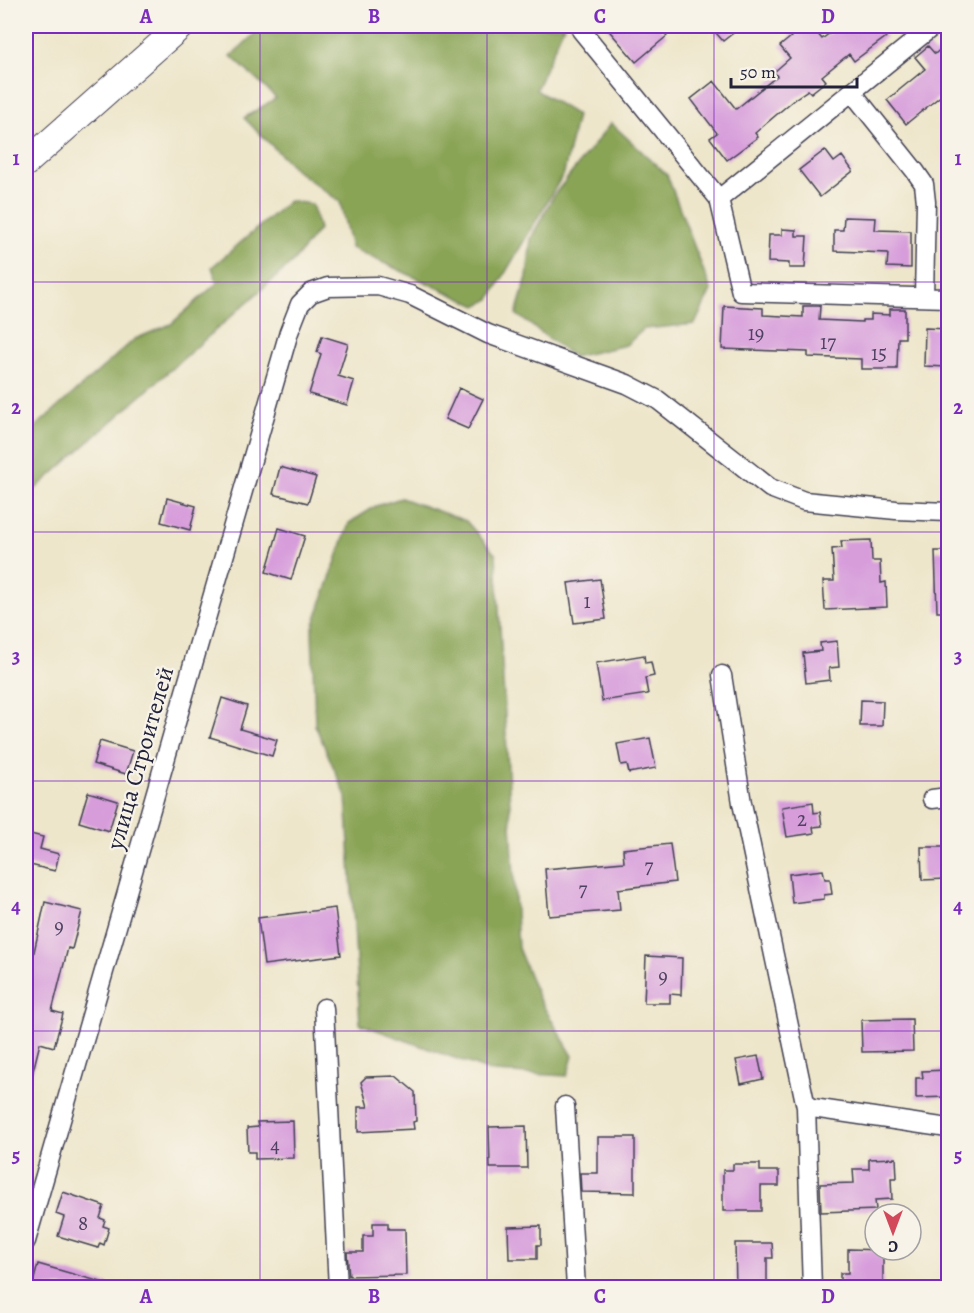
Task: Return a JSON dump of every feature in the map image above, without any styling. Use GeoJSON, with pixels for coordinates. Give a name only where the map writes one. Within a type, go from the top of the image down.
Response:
{"type":"FeatureCollection","features":[{"type":"Feature","properties":{"kind":"main road"},"geometry":{"type":"LineString","coordinates":[[26,163],[182,26]]}},
{"type":"Feature","properties":{"kind":"street"},"geometry":{"type":"LineString","coordinates":[[719,199],[933,26]]}},
{"type":"Feature","properties":{"kind":"street"},"geometry":{"type":"LineString","coordinates":[[584,28],[719,199],[741,292],[948,298]]}},
{"type":"Feature","properties":{"kind":"street"},"geometry":{"type":"LineString","coordinates":[[852,92],[924,184],[926,202],[924,297]]}},
{"type":"Feature","properties":{"kind":"street","name":"улица Строителей"},"geometry":{"type":"LineString","coordinates":[[26,1241],[289,332],[300,304],[311,293],[328,287],[378,286],[410,295],[488,334],[627,384],[658,400],[770,488],[804,501],[896,510],[948,512]]}},
{"type":"Feature","properties":{"kind":"street"},"geometry":{"type":"LineString","coordinates":[[722,675],[742,803],[806,1107],[812,1287]]}},
{"type":"Feature","properties":{"kind":"street"},"geometry":{"type":"LineString","coordinates":[[324,1008],[338,1287]]}},
{"type":"Feature","properties":{"kind":"street"},"geometry":{"type":"LineString","coordinates":[[565,1106],[576,1287]]}},
{"type":"Feature","properties":{"kind":"street"},"geometry":{"type":"LineString","coordinates":[[806,1107],[948,1128]]}},
{"type":"Feature","properties":{"kind":"green space"},"geometry":{"type":"Polygon","coordinates":[[[263,26],[564,26],[536,90],[577,115],[564,173],[490,299],[477,306],[351,248],[340,202],[296,170],[244,118],[276,98],[231,56],[263,26]]]}},
{"type":"Feature","properties":{"kind":"green space"},"geometry":{"type":"Polygon","coordinates":[[[611,123],[667,175],[711,290],[695,324],[644,329],[626,345],[574,357],[516,314],[527,277],[531,238],[554,195],[611,123]]]}},
{"type":"Feature","properties":{"kind":"green space"},"geometry":{"type":"Polygon","coordinates":[[[289,201],[312,204],[319,229],[294,261],[26,497],[26,435],[135,339],[171,324],[217,283],[212,267],[289,201]]]}},
{"type":"Feature","properties":{"kind":"green space"},"geometry":{"type":"Polygon","coordinates":[[[401,498],[466,521],[496,555],[518,948],[539,999],[573,1056],[567,1076],[493,1072],[360,1024],[346,796],[315,725],[312,630],[349,523],[376,506],[401,498]]]}},
{"type":"Feature","properties":{"kind":"building"},"geometry":{"type":"Polygon","coordinates":[[[605,26],[659,26],[667,36],[636,62],[605,26]]]}},
{"type":"Feature","properties":{"kind":"building"},"geometry":{"type":"Polygon","coordinates":[[[710,26],[742,26],[723,41],[710,26]]]}},
{"type":"Feature","properties":{"kind":"building"},"geometry":{"type":"Polygon","coordinates":[[[781,26],[811,26],[822,39],[839,26],[878,26],[886,37],[854,61],[849,54],[822,76],[826,81],[811,93],[808,90],[796,98],[755,133],[758,137],[727,160],[710,138],[717,133],[691,99],[714,81],[736,109],[777,76],[774,72],[790,58],[780,46],[791,37],[781,26]]]}},
{"type":"Feature","properties":{"kind":"building"},"geometry":{"type":"Polygon","coordinates":[[[948,42],[948,90],[906,124],[887,100],[925,69],[915,57],[928,46],[935,54],[948,42]]]}},
{"type":"Feature","properties":{"kind":"building"},"geometry":{"type":"Polygon","coordinates":[[[825,150],[834,162],[842,156],[853,171],[820,197],[799,170],[825,150]]]}},
{"type":"Feature","properties":{"kind":"building"},"geometry":{"type":"Polygon","coordinates":[[[844,217],[876,218],[875,230],[911,231],[911,268],[887,267],[888,253],[834,251],[834,230],[843,230],[844,217]]]}},
{"type":"Feature","properties":{"kind":"building"},"geometry":{"type":"Polygon","coordinates":[[[782,229],[796,230],[796,236],[807,236],[805,268],[789,268],[789,263],[768,262],[769,235],[782,235],[782,229]]]}},
{"type":"Feature","properties":{"kind":"building"},"geometry":{"type":"Polygon","coordinates":[[[724,306],[763,308],[763,315],[803,317],[803,306],[820,306],[819,320],[862,322],[862,320],[871,320],[871,314],[890,315],[890,309],[905,309],[905,338],[898,338],[897,369],[861,369],[861,359],[808,357],[808,352],[722,349],[724,306]]]}},
{"type":"Feature","properties":{"kind":"building"},"geometry":{"type":"Polygon","coordinates":[[[925,328],[948,329],[948,367],[924,366],[925,328]]]}},
{"type":"Feature","properties":{"kind":"building"},"geometry":{"type":"Polygon","coordinates":[[[322,336],[348,344],[338,376],[354,381],[347,405],[309,394],[321,354],[317,352],[322,336]]]}},
{"type":"Feature","properties":{"kind":"building"},"geometry":{"type":"Polygon","coordinates":[[[459,388],[483,399],[468,429],[445,419],[459,388]]]}},
{"type":"Feature","properties":{"kind":"building"},"geometry":{"type":"Polygon","coordinates":[[[280,467],[316,477],[308,503],[273,494],[280,467]]]}},
{"type":"Feature","properties":{"kind":"building"},"geometry":{"type":"Polygon","coordinates":[[[167,498],[196,506],[190,530],[161,522],[167,498]]]}},
{"type":"Feature","properties":{"kind":"building"},"geometry":{"type":"Polygon","coordinates":[[[279,528],[305,536],[291,580],[266,572],[279,528]]]}},
{"type":"Feature","properties":{"kind":"building"},"geometry":{"type":"Polygon","coordinates":[[[871,540],[872,561],[880,561],[881,583],[886,582],[887,607],[825,610],[823,581],[834,581],[832,549],[842,548],[841,541],[871,540]]]}},
{"type":"Feature","properties":{"kind":"building"},"geometry":{"type":"Polygon","coordinates":[[[935,551],[948,551],[948,612],[937,612],[935,551]]]}},
{"type":"Feature","properties":{"kind":"building"},"geometry":{"type":"Polygon","coordinates":[[[600,579],[606,619],[574,623],[568,583],[600,579]]]}},
{"type":"Feature","properties":{"kind":"building"},"geometry":{"type":"Polygon","coordinates":[[[837,641],[839,667],[829,668],[830,680],[806,683],[803,653],[821,651],[820,643],[837,641]]]}},
{"type":"Feature","properties":{"kind":"building"},"geometry":{"type":"Polygon","coordinates":[[[644,655],[645,663],[651,662],[654,676],[645,678],[648,694],[602,701],[596,663],[644,655]]]}},
{"type":"Feature","properties":{"kind":"building"},"geometry":{"type":"Polygon","coordinates":[[[222,698],[247,706],[240,729],[277,740],[272,756],[210,737],[222,698]]]}},
{"type":"Feature","properties":{"kind":"building"},"geometry":{"type":"Polygon","coordinates":[[[861,700],[883,701],[882,726],[860,726],[861,700]]]}},
{"type":"Feature","properties":{"kind":"building"},"geometry":{"type":"Polygon","coordinates":[[[650,738],[656,768],[629,773],[627,764],[621,765],[617,744],[650,738]]]}},
{"type":"Feature","properties":{"kind":"building"},"geometry":{"type":"Polygon","coordinates":[[[100,741],[133,751],[126,774],[93,764],[100,741]]]}},
{"type":"Feature","properties":{"kind":"building"},"geometry":{"type":"Polygon","coordinates":[[[88,792],[118,801],[109,831],[79,822],[88,792]]]}},
{"type":"Feature","properties":{"kind":"building"},"geometry":{"type":"Polygon","coordinates":[[[813,802],[814,813],[820,812],[822,826],[813,827],[814,833],[787,837],[782,807],[813,802]]]}},
{"type":"Feature","properties":{"kind":"building"},"geometry":{"type":"Polygon","coordinates":[[[26,833],[43,837],[40,849],[59,854],[55,871],[26,864],[26,833]]]}},
{"type":"Feature","properties":{"kind":"building"},"geometry":{"type":"Polygon","coordinates":[[[670,844],[675,882],[618,889],[620,910],[549,916],[545,869],[624,862],[623,849],[670,844]]]}},
{"type":"Feature","properties":{"kind":"building"},"geometry":{"type":"Polygon","coordinates":[[[921,847],[948,847],[948,876],[946,879],[922,880],[921,847]]]}},
{"type":"Feature","properties":{"kind":"building"},"geometry":{"type":"Polygon","coordinates":[[[823,870],[825,879],[830,879],[832,894],[824,895],[824,899],[792,903],[789,874],[823,870]]]}},
{"type":"Feature","properties":{"kind":"building"},"geometry":{"type":"Polygon","coordinates":[[[45,902],[82,911],[72,949],[68,948],[52,1011],[63,1014],[54,1047],[40,1043],[30,1083],[26,1082],[26,1010],[32,987],[26,985],[26,969],[30,970],[45,902]]]}},
{"type":"Feature","properties":{"kind":"building"},"geometry":{"type":"Polygon","coordinates":[[[335,908],[341,955],[264,965],[258,918],[335,908]]]}},
{"type":"Feature","properties":{"kind":"building"},"geometry":{"type":"Polygon","coordinates":[[[646,956],[682,958],[681,995],[670,994],[670,1003],[644,1003],[646,956]]]}},
{"type":"Feature","properties":{"kind":"building"},"geometry":{"type":"Polygon","coordinates":[[[912,1019],[913,1051],[862,1052],[861,1020],[912,1019]]]}},
{"type":"Feature","properties":{"kind":"building"},"geometry":{"type":"Polygon","coordinates":[[[758,1056],[763,1079],[741,1084],[736,1060],[758,1056]]]}},
{"type":"Feature","properties":{"kind":"building"},"geometry":{"type":"Polygon","coordinates":[[[948,1070],[948,1097],[916,1098],[916,1078],[923,1078],[922,1071],[948,1070]]]}},
{"type":"Feature","properties":{"kind":"building"},"geometry":{"type":"Polygon","coordinates":[[[396,1076],[415,1092],[414,1129],[358,1132],[358,1107],[368,1107],[361,1082],[366,1077],[396,1076]]]}},
{"type":"Feature","properties":{"kind":"building"},"geometry":{"type":"Polygon","coordinates":[[[293,1121],[294,1158],[255,1159],[255,1152],[248,1152],[247,1128],[258,1127],[257,1122],[293,1121]]]}},
{"type":"Feature","properties":{"kind":"building"},"geometry":{"type":"Polygon","coordinates":[[[526,1126],[527,1168],[490,1168],[489,1127],[526,1126]]]}},
{"type":"Feature","properties":{"kind":"building"},"geometry":{"type":"Polygon","coordinates":[[[598,1137],[635,1137],[635,1193],[581,1192],[580,1173],[598,1173],[598,1137]]]}},
{"type":"Feature","properties":{"kind":"building"},"geometry":{"type":"Polygon","coordinates":[[[896,1158],[897,1178],[891,1178],[892,1199],[863,1202],[863,1210],[821,1212],[820,1184],[854,1183],[853,1169],[869,1169],[869,1159],[896,1158]]]}},
{"type":"Feature","properties":{"kind":"building"},"geometry":{"type":"Polygon","coordinates":[[[733,1164],[760,1164],[760,1171],[779,1171],[779,1186],[761,1186],[761,1211],[723,1211],[723,1170],[733,1170],[733,1164]]]}},
{"type":"Feature","properties":{"kind":"building"},"geometry":{"type":"Polygon","coordinates":[[[63,1192],[104,1206],[100,1218],[105,1220],[103,1226],[109,1228],[104,1245],[100,1243],[98,1248],[58,1236],[64,1217],[56,1214],[63,1192]]]}},
{"type":"Feature","properties":{"kind":"building"},"geometry":{"type":"Polygon","coordinates":[[[373,1223],[388,1223],[388,1229],[405,1229],[406,1275],[349,1276],[347,1252],[363,1252],[363,1236],[373,1236],[373,1223]]]}},
{"type":"Feature","properties":{"kind":"building"},"geometry":{"type":"Polygon","coordinates":[[[541,1226],[541,1245],[537,1245],[537,1259],[509,1259],[508,1227],[541,1226]]]}},
{"type":"Feature","properties":{"kind":"building"},"geometry":{"type":"Polygon","coordinates":[[[735,1243],[772,1243],[773,1258],[767,1258],[767,1286],[736,1287],[735,1243]]]}},
{"type":"Feature","properties":{"kind":"building"},"geometry":{"type":"Polygon","coordinates":[[[848,1249],[863,1249],[863,1262],[883,1262],[883,1287],[840,1287],[840,1273],[848,1273],[848,1249]]]}},
{"type":"Feature","properties":{"kind":"building"},"geometry":{"type":"Polygon","coordinates":[[[38,1264],[108,1284],[108,1287],[32,1287],[38,1264]]]}}]}
